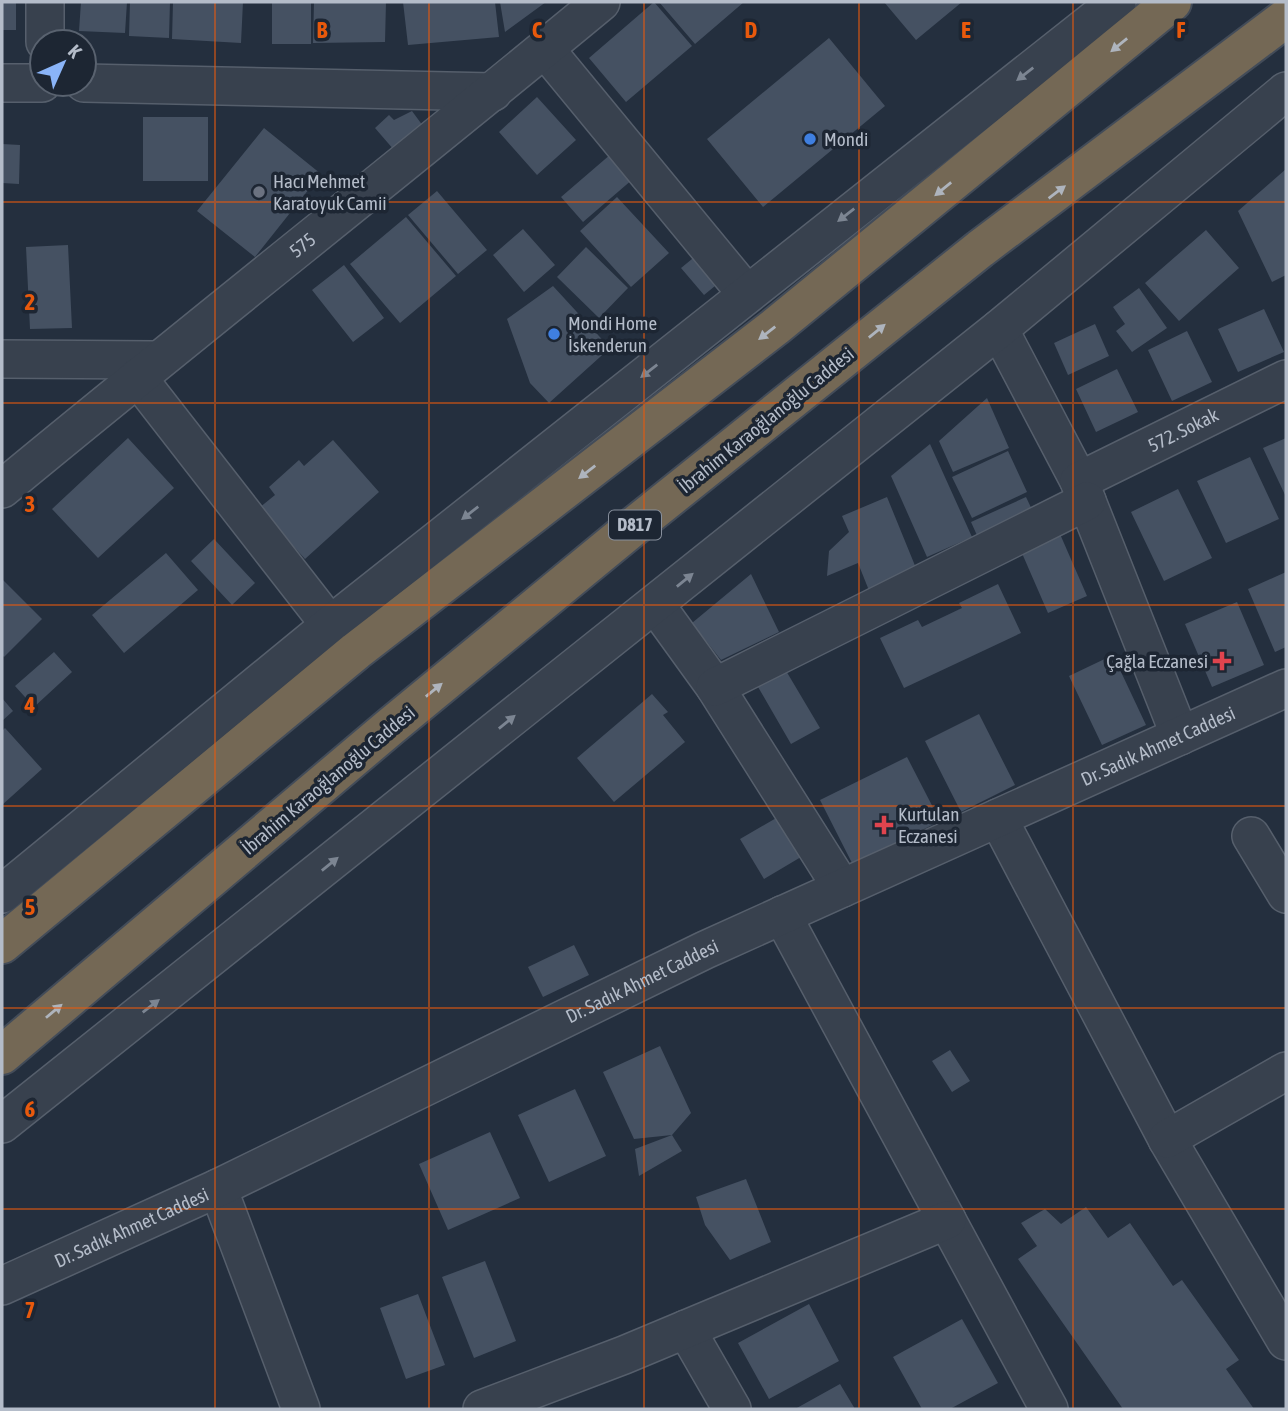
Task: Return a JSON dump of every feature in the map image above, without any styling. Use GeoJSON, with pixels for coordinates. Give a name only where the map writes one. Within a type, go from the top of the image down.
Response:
{"type":"FeatureCollection","features":[{"type":"Feature","properties":{"kind":"highway"},"geometry":{"type":"LineString","coordinates":[[2,944],[356,651],[775,327],[1172,2]]}},
{"type":"Feature","properties":{"kind":"highway","name":"İbrahim Karaoğlanoğlu Caddesi"},"geometry":{"type":"LineString","coordinates":[[2,1055],[390,727],[633,527],[980,250],[1286,18]]}},
{"type":"Feature","properties":{"kind":"street"},"geometry":{"type":"LineString","coordinates":[[45,2],[45,28]]}},
{"type":"Feature","properties":{"kind":"street","name":"575"},"geometry":{"type":"LineString","coordinates":[[2,489],[601,2]]}},
{"type":"Feature","properties":{"kind":"street"},"geometry":{"type":"LineString","coordinates":[[2,894],[330,625],[746,293],[1117,2]]}},
{"type":"Feature","properties":{"kind":"street"},"geometry":{"type":"LineString","coordinates":[[545,48],[746,293]]}},
{"type":"Feature","properties":{"kind":"street"},"geometry":{"type":"LineString","coordinates":[[2,83],[28,83]]}},
{"type":"Feature","properties":{"kind":"street"},"geometry":{"type":"LineString","coordinates":[[98,83],[493,92]]}},
{"type":"Feature","properties":{"kind":"street"},"geometry":{"type":"LineString","coordinates":[[2,1124],[999,329],[1286,91]]}},
{"type":"Feature","properties":{"kind":"street"},"geometry":{"type":"LineString","coordinates":[[999,329],[1083,491],[1180,736]]}},
{"type":"Feature","properties":{"kind":"street"},"geometry":{"type":"LineString","coordinates":[[2,359],[147,369],[330,625]]}},
{"type":"Feature","properties":{"kind":"street","name":"572. Sokak"},"geometry":{"type":"LineString","coordinates":[[715,687],[1083,491],[1286,379]]}},
{"type":"Feature","properties":{"kind":"street"},"geometry":{"type":"LineString","coordinates":[[655,604],[715,687],[842,888]]}},
{"type":"Feature","properties":{"kind":"street","name":"Dr. Sadık Ahmet Caddesi"},"geometry":{"type":"LineString","coordinates":[[2,1286],[218,1188],[705,950],[1286,688]]}},
{"type":"Feature","properties":{"kind":"street"},"geometry":{"type":"LineString","coordinates":[[998,818],[1167,1139],[1286,1341]]}},
{"type":"Feature","properties":{"kind":"street"},"geometry":{"type":"LineString","coordinates":[[1251,836],[1286,894]]}},
{"type":"Feature","properties":{"kind":"street"},"geometry":{"type":"LineString","coordinates":[[782,915],[1049,1409]]}},
{"type":"Feature","properties":{"kind":"street"},"geometry":{"type":"LineString","coordinates":[[1167,1139],[1286,1071]]}},
{"type":"Feature","properties":{"kind":"street"},"geometry":{"type":"LineString","coordinates":[[218,1188],[301,1409]]}},
{"type":"Feature","properties":{"kind":"street"},"geometry":{"type":"LineString","coordinates":[[482,1409],[687,1329],[947,1220]]}},
{"type":"Feature","properties":{"kind":"street"},"geometry":{"type":"LineString","coordinates":[[687,1329],[732,1409]]}},
{"type":"Feature","properties":{"kind":"building"},"geometry":{"type":"Polygon","coordinates":[[[2,2],[16,2],[16,30],[2,30],[2,2]]]}},
{"type":"Feature","properties":{"kind":"building"},"geometry":{"type":"Polygon","coordinates":[[[81,2],[127,2],[125,33],[79,28],[81,2]]]}},
{"type":"Feature","properties":{"kind":"building"},"geometry":{"type":"Polygon","coordinates":[[[130,2],[170,2],[169,38],[129,36],[130,2]]]}},
{"type":"Feature","properties":{"kind":"building"},"geometry":{"type":"Polygon","coordinates":[[[173,2],[243,2],[241,43],[172,39],[173,2]]]}},
{"type":"Feature","properties":{"kind":"building"},"geometry":{"type":"Polygon","coordinates":[[[272,2],[311,2],[311,44],[272,44],[272,2]]]}},
{"type":"Feature","properties":{"kind":"building"},"geometry":{"type":"Polygon","coordinates":[[[314,2],[386,2],[385,42],[313,43],[314,2]]]}},
{"type":"Feature","properties":{"kind":"building"},"geometry":{"type":"Polygon","coordinates":[[[403,2],[495,2],[499,37],[408,45],[403,2]]]}},
{"type":"Feature","properties":{"kind":"building"},"geometry":{"type":"Polygon","coordinates":[[[500,2],[546,2],[505,32],[500,2]]]}},
{"type":"Feature","properties":{"kind":"building"},"geometry":{"type":"Polygon","coordinates":[[[654,2],[692,46],[626,102],[589,58],[654,2]]]}},
{"type":"Feature","properties":{"kind":"building"},"geometry":{"type":"Polygon","coordinates":[[[659,2],[744,2],[695,44],[659,2]]]}},
{"type":"Feature","properties":{"kind":"building"},"geometry":{"type":"Polygon","coordinates":[[[884,2],[962,2],[916,40],[884,2]]]}},
{"type":"Feature","properties":{"kind":"building"},"geometry":{"type":"Polygon","coordinates":[[[829,38],[885,106],[763,207],[707,139],[829,38]]]}},
{"type":"Feature","properties":{"kind":"building"},"geometry":{"type":"Polygon","coordinates":[[[537,97],[576,140],[537,175],[499,132],[537,97]]]}},
{"type":"Feature","properties":{"kind":"building"},"geometry":{"type":"Polygon","coordinates":[[[412,111],[423,126],[394,150],[375,128],[389,115],[394,120],[412,111]]]}},
{"type":"Feature","properties":{"kind":"building"},"geometry":{"type":"Polygon","coordinates":[[[143,117],[208,117],[208,181],[143,181],[143,117]]]}},
{"type":"Feature","properties":{"kind":"building","name":"Hacı Mehmet Karatoyuk Camii"},"geometry":{"type":"Polygon","coordinates":[[[264,128],[321,174],[255,257],[197,211],[264,128]]]}},
{"type":"Feature","properties":{"kind":"building"},"geometry":{"type":"Polygon","coordinates":[[[2,144],[20,145],[19,184],[2,183],[2,144]]]}},
{"type":"Feature","properties":{"kind":"building"},"geometry":{"type":"Polygon","coordinates":[[[611,154],[633,179],[583,222],[561,197],[611,154]]]}},
{"type":"Feature","properties":{"kind":"building"},"geometry":{"type":"Polygon","coordinates":[[[1286,169],[1286,275],[1272,282],[1238,211],[1286,169]]]}},
{"type":"Feature","properties":{"kind":"building"},"geometry":{"type":"Polygon","coordinates":[[[437,191],[487,250],[458,274],[408,215],[437,191]]]}},
{"type":"Feature","properties":{"kind":"building"},"geometry":{"type":"Polygon","coordinates":[[[617,197],[669,253],[631,287],[580,231],[617,197]]]}},
{"type":"Feature","properties":{"kind":"building"},"geometry":{"type":"Polygon","coordinates":[[[406,217],[456,276],[400,323],[350,264],[406,217]]]}},
{"type":"Feature","properties":{"kind":"building"},"geometry":{"type":"Polygon","coordinates":[[[523,229],[555,265],[524,292],[493,255],[523,229]]]}},
{"type":"Feature","properties":{"kind":"building"},"geometry":{"type":"Polygon","coordinates":[[[1206,230],[1239,268],[1179,321],[1145,283],[1206,230]]]}},
{"type":"Feature","properties":{"kind":"building"},"geometry":{"type":"Polygon","coordinates":[[[68,245],[72,328],[30,329],[26,247],[68,245]]]}},
{"type":"Feature","properties":{"kind":"building"},"geometry":{"type":"Polygon","coordinates":[[[586,247],[628,288],[599,318],[557,277],[586,247]]]}},
{"type":"Feature","properties":{"kind":"building"},"geometry":{"type":"Polygon","coordinates":[[[703,250],[726,277],[704,295],[681,268],[703,250]]]}},
{"type":"Feature","properties":{"kind":"building"},"geometry":{"type":"Polygon","coordinates":[[[344,265],[384,318],[353,342],[312,290],[344,265]]]}},
{"type":"Feature","properties":{"kind":"building","name":"Mondi Home İskenderun"},"geometry":{"type":"Polygon","coordinates":[[[553,286],[610,348],[549,403],[530,383],[507,319],[553,286]]]}},
{"type":"Feature","properties":{"kind":"building"},"geometry":{"type":"Polygon","coordinates":[[[1139,288],[1167,328],[1132,352],[1116,331],[1125,324],[1113,307],[1139,288]]]}},
{"type":"Feature","properties":{"kind":"building"},"geometry":{"type":"Polygon","coordinates":[[[1264,309],[1284,352],[1238,372],[1218,329],[1264,309]]]}},
{"type":"Feature","properties":{"kind":"building"},"geometry":{"type":"Polygon","coordinates":[[[1095,324],[1109,356],[1068,375],[1054,343],[1095,324]]]}},
{"type":"Feature","properties":{"kind":"building"},"geometry":{"type":"Polygon","coordinates":[[[1187,331],[1212,382],[1172,401],[1148,350],[1187,331]]]}},
{"type":"Feature","properties":{"kind":"building"},"geometry":{"type":"Polygon","coordinates":[[[1117,369],[1138,412],[1096,432],[1076,389],[1117,369]]]}},
{"type":"Feature","properties":{"kind":"building"},"geometry":{"type":"Polygon","coordinates":[[[987,398],[1009,448],[953,472],[939,441],[987,398]]]}},
{"type":"Feature","properties":{"kind":"building"},"geometry":{"type":"Polygon","coordinates":[[[128,438],[174,488],[98,558],[52,509],[128,438]]]}},
{"type":"Feature","properties":{"kind":"building"},"geometry":{"type":"Polygon","coordinates":[[[1286,438],[1286,497],[1263,448],[1286,438]]]}},
{"type":"Feature","properties":{"kind":"building"},"geometry":{"type":"Polygon","coordinates":[[[333,440],[379,492],[305,559],[259,508],[275,495],[269,487],[299,460],[304,466],[333,440]]]}},
{"type":"Feature","properties":{"kind":"building"},"geometry":{"type":"Polygon","coordinates":[[[930,444],[972,537],[927,557],[891,476],[930,444]]]}},
{"type":"Feature","properties":{"kind":"building"},"geometry":{"type":"Polygon","coordinates":[[[1008,451],[1027,492],[972,518],[952,477],[1008,451]]]}},
{"type":"Feature","properties":{"kind":"building"},"geometry":{"type":"Polygon","coordinates":[[[1250,457],[1279,519],[1226,543],[1197,481],[1250,457]]]}},
{"type":"Feature","properties":{"kind":"building"},"geometry":{"type":"Polygon","coordinates":[[[1178,489],[1212,558],[1164,581],[1131,512],[1178,489]]]}},
{"type":"Feature","properties":{"kind":"building"},"geometry":{"type":"Polygon","coordinates":[[[887,497],[918,573],[870,593],[858,563],[827,576],[829,551],[849,532],[842,516],[887,497]]]}},
{"type":"Feature","properties":{"kind":"building"},"geometry":{"type":"Polygon","coordinates":[[[1026,497],[1035,516],[980,542],[971,522],[1026,497]]]}},
{"type":"Feature","properties":{"kind":"building"},"geometry":{"type":"Polygon","coordinates":[[[1060,534],[1087,596],[1048,613],[1021,551],[1060,534]]]}},
{"type":"Feature","properties":{"kind":"building"},"geometry":{"type":"Polygon","coordinates":[[[214,539],[255,583],[232,605],[191,561],[214,539]]]}},
{"type":"Feature","properties":{"kind":"building"},"geometry":{"type":"Polygon","coordinates":[[[166,553],[198,590],[124,653],[92,615],[166,553]]]}},
{"type":"Feature","properties":{"kind":"building"},"geometry":{"type":"Polygon","coordinates":[[[1286,572],[1286,647],[1275,652],[1248,589],[1286,572]]]}},
{"type":"Feature","properties":{"kind":"building"},"geometry":{"type":"Polygon","coordinates":[[[751,574],[779,632],[721,660],[692,623],[751,574]]]}},
{"type":"Feature","properties":{"kind":"building"},"geometry":{"type":"Polygon","coordinates":[[[2,579],[42,619],[4,657],[2,655],[2,579]]]}},
{"type":"Feature","properties":{"kind":"building"},"geometry":{"type":"Polygon","coordinates":[[[998,584],[1021,633],[904,688],[880,638],[918,620],[922,627],[962,608],[959,603],[998,584]]]}},
{"type":"Feature","properties":{"kind":"building"},"geometry":{"type":"Polygon","coordinates":[[[1237,602],[1264,665],[1212,687],[1185,624],[1237,602]]]}},
{"type":"Feature","properties":{"kind":"building"},"geometry":{"type":"Polygon","coordinates":[[[54,652],[72,672],[34,707],[15,686],[54,652]]]}},
{"type":"Feature","properties":{"kind":"building"},"geometry":{"type":"Polygon","coordinates":[[[1113,655],[1146,725],[1102,745],[1069,676],[1113,655]]]}},
{"type":"Feature","properties":{"kind":"building"},"geometry":{"type":"Polygon","coordinates":[[[782,664],[820,728],[791,744],[754,680],[782,664]]]}},
{"type":"Feature","properties":{"kind":"building"},"geometry":{"type":"Polygon","coordinates":[[[652,694],[668,712],[663,715],[685,742],[614,802],[577,758],[652,694]]]}},
{"type":"Feature","properties":{"kind":"building"},"geometry":{"type":"Polygon","coordinates":[[[2,698],[13,711],[2,721],[2,698]]]}},
{"type":"Feature","properties":{"kind":"building"},"geometry":{"type":"Polygon","coordinates":[[[979,714],[1015,785],[961,812],[925,741],[979,714]]]}},
{"type":"Feature","properties":{"kind":"building"},"geometry":{"type":"Polygon","coordinates":[[[5,728],[42,769],[2,805],[2,731],[5,728]]]}},
{"type":"Feature","properties":{"kind":"building"},"geometry":{"type":"Polygon","coordinates":[[[907,757],[940,821],[853,865],[820,800],[907,757]]]}},
{"type":"Feature","properties":{"kind":"building"},"geometry":{"type":"Polygon","coordinates":[[[778,817],[801,857],[764,879],[740,839],[778,817]]]}},
{"type":"Feature","properties":{"kind":"building"},"geometry":{"type":"Polygon","coordinates":[[[574,945],[589,975],[543,997],[528,967],[574,945]]]}},
{"type":"Feature","properties":{"kind":"building"},"geometry":{"type":"Polygon","coordinates":[[[660,1046],[691,1113],[672,1135],[634,1139],[603,1072],[660,1046]]]}},
{"type":"Feature","properties":{"kind":"building"},"geometry":{"type":"Polygon","coordinates":[[[950,1050],[970,1081],[952,1092],[932,1061],[950,1050]]]}},
{"type":"Feature","properties":{"kind":"building"},"geometry":{"type":"Polygon","coordinates":[[[575,1089],[606,1156],[549,1182],[518,1115],[575,1089]]]}},
{"type":"Feature","properties":{"kind":"building"},"geometry":{"type":"Polygon","coordinates":[[[490,1132],[520,1198],[448,1230],[419,1164],[490,1132]]]}},
{"type":"Feature","properties":{"kind":"building"},"geometry":{"type":"Polygon","coordinates":[[[672,1135],[682,1151],[639,1176],[635,1149],[672,1135]]]}},
{"type":"Feature","properties":{"kind":"building"},"geometry":{"type":"Polygon","coordinates":[[[746,1179],[771,1242],[730,1260],[705,1225],[696,1197],[746,1179]]]}},
{"type":"Feature","properties":{"kind":"building"},"geometry":{"type":"Polygon","coordinates":[[[1086,1207],[1108,1238],[1130,1223],[1173,1286],[1182,1280],[1239,1360],[1226,1369],[1254,1409],[1123,1409],[1018,1259],[1037,1246],[1021,1223],[1045,1209],[1061,1224],[1086,1207]]]}},
{"type":"Feature","properties":{"kind":"building"},"geometry":{"type":"Polygon","coordinates":[[[485,1261],[516,1341],[474,1358],[442,1277],[485,1261]]]}},
{"type":"Feature","properties":{"kind":"building"},"geometry":{"type":"Polygon","coordinates":[[[418,1294],[445,1365],[406,1379],[380,1308],[418,1294]]]}},
{"type":"Feature","properties":{"kind":"building"},"geometry":{"type":"Polygon","coordinates":[[[809,1304],[839,1361],[769,1399],[738,1343],[809,1304]]]}},
{"type":"Feature","properties":{"kind":"building"},"geometry":{"type":"Polygon","coordinates":[[[962,1319],[998,1383],[950,1409],[922,1409],[893,1357],[962,1319]]]}},
{"type":"Feature","properties":{"kind":"building"},"geometry":{"type":"Polygon","coordinates":[[[840,1384],[855,1409],[795,1409],[840,1384]]]}},
{"type":"Feature","properties":{"kind":"place","name":"Mondi"},"geometry":{"type":"Point","coordinates":[810,139]}},
{"type":"Feature","properties":{"kind":"place","name":"Hacı Mehmet Karatoyuk Camii"},"geometry":{"type":"Point","coordinates":[259,192]}},
{"type":"Feature","properties":{"kind":"place","name":"Mondi Home İskenderun"},"geometry":{"type":"Point","coordinates":[554,334]}},
{"type":"Feature","properties":{"kind":"place","name":"Çağla Eczanesi"},"geometry":{"type":"Point","coordinates":[1222,661]}},
{"type":"Feature","properties":{"kind":"place","name":"Kurtulan Eczanesi"},"geometry":{"type":"Point","coordinates":[884,825]}}]}
